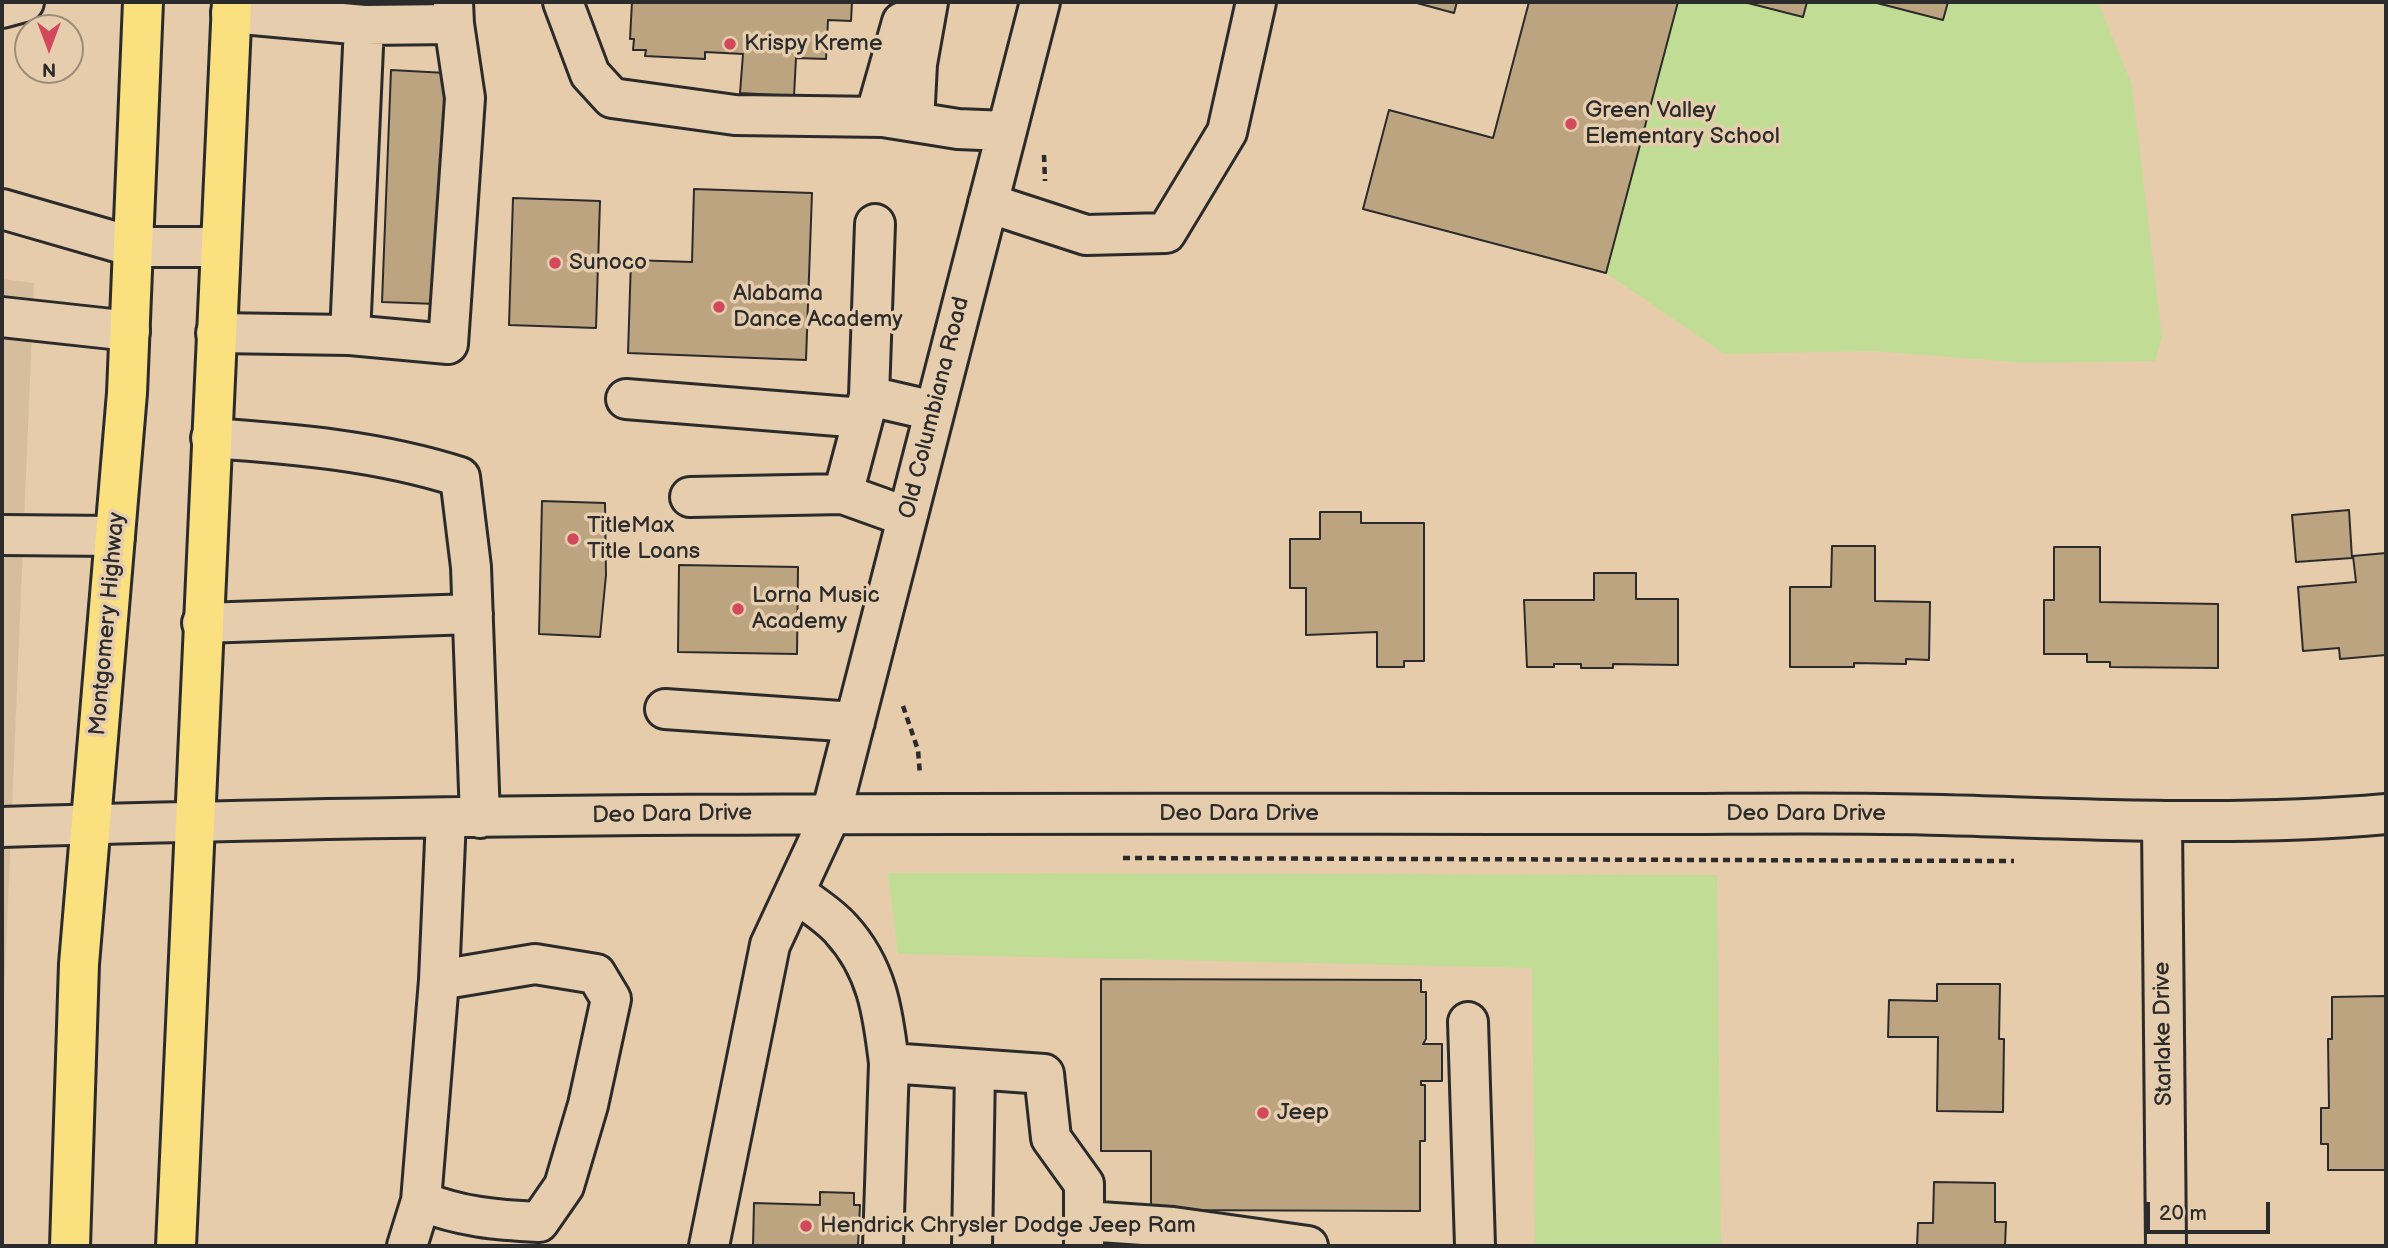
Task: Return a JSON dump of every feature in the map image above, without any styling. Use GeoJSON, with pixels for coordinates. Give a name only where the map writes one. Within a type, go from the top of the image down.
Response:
{"type":"FeatureCollection","features":[{"type":"Feature","properties":{"kind":"main road","name":"Montgomery Highway"},"geometry":{"type":"LineString","coordinates":[[70,1246],[79,964],[130,331],[143,2]]}},
{"type":"Feature","properties":{"kind":"main road"},"geometry":{"type":"LineString","coordinates":[[176,1246],[193,821],[232,8]]}},
{"type":"Feature","properties":{"kind":"street"},"geometry":{"type":"LineString","coordinates":[[2,8],[24,2]]}},
{"type":"Feature","properties":{"kind":"street"},"geometry":{"type":"LineString","coordinates":[[563,2],[590,74],[612,98],[735,115],[874,117],[958,129],[1006,131]]}},
{"type":"Feature","properties":{"kind":"street"},"geometry":{"type":"LineString","coordinates":[[874,117],[896,48],[907,2]]}},
{"type":"Feature","properties":{"kind":"street"},"geometry":{"type":"LineString","coordinates":[[914,122],[916,64],[928,2]]}},
{"type":"Feature","properties":{"kind":"street","name":"Old Columbiana Road"},"geometry":{"type":"LineString","coordinates":[[709,1246],[770,945],[831,814],[1040,2]]}},
{"type":"Feature","properties":{"kind":"street"},"geometry":{"type":"LineString","coordinates":[[988,204],[1086,235],[1166,233],[1227,132],[1256,2]]}},
{"type":"Feature","properties":{"kind":"street"},"geometry":{"type":"LineString","coordinates":[[216,333],[350,335],[448,344],[465,99],[453,13],[364,25],[232,8]]}},
{"type":"Feature","properties":{"kind":"street"},"geometry":{"type":"LineString","coordinates":[[350,335],[364,25]]}},
{"type":"Feature","properties":{"kind":"street"},"geometry":{"type":"LineString","coordinates":[[2,209],[134,247],[220,247]]}},
{"type":"Feature","properties":{"kind":"street"},"geometry":{"type":"LineString","coordinates":[[844,494],[866,407],[874,224]]}},
{"type":"Feature","properties":{"kind":"street"},"geometry":{"type":"LineString","coordinates":[[2,317],[130,331]]}},
{"type":"Feature","properties":{"kind":"street"},"geometry":{"type":"LineString","coordinates":[[626,399],[934,411]]}},
{"type":"Feature","properties":{"kind":"street"},"geometry":{"type":"LineString","coordinates":[[211,438],[316,446],[413,461],[460,477],[471,567],[473,614],[463,818],[439,980],[421,1201],[407,1246]]}},
{"type":"Feature","properties":{"kind":"street"},"geometry":{"type":"LineString","coordinates":[[690,497],[844,494],[907,517]]}},
{"type":"Feature","properties":{"kind":"street"},"geometry":{"type":"LineString","coordinates":[[2,535],[115,536]]}},
{"type":"Feature","properties":{"kind":"street"},"geometry":{"type":"LineString","coordinates":[[202,624],[473,614]]}},
{"type":"Feature","properties":{"kind":"street"},"geometry":{"type":"LineString","coordinates":[[665,709],[855,722]]}},
{"type":"Feature","properties":{"kind":"street","name":"Deo Dara Drive"},"geometry":{"type":"LineString","coordinates":[[2,827],[193,821],[831,814],[1936,814],[2162,822],[2303,821],[2386,814]]}},
{"type":"Feature","properties":{"kind":"street","name":"Starlake Drive"},"geometry":{"type":"LineString","coordinates":[[2162,822],[2166,1246]]}},
{"type":"Feature","properties":{"kind":"street"},"geometry":{"type":"LineString","coordinates":[[795,892],[841,928],[870,967],[884,1020],[889,1063],[883,1246]]}},
{"type":"Feature","properties":{"kind":"street"},"geometry":{"type":"LineString","coordinates":[[421,1201],[443,1210],[484,1220],[539,1222],[564,1186],[588,1105],[611,999],[596,974],[535,964],[439,980]]}},
{"type":"Feature","properties":{"kind":"street"},"geometry":{"type":"LineString","coordinates":[[1468,1022],[1475,1246]]}},
{"type":"Feature","properties":{"kind":"street"},"geometry":{"type":"LineString","coordinates":[[889,1063],[1044,1074],[1051,1138],[1084,1184],[1084,1234],[1308,1246]]}},
{"type":"Feature","properties":{"kind":"street"},"geometry":{"type":"LineString","coordinates":[[972,1246],[975,1070]]}},
{"type":"Feature","properties":{"kind":"path"},"geometry":{"type":"LineString","coordinates":[[1030,217],[1047,176],[1043,151]]}},
{"type":"Feature","properties":{"kind":"path"},"geometry":{"type":"LineString","coordinates":[[906,694],[903,707],[918,750],[922,814]]}},
{"type":"Feature","properties":{"kind":"path"},"geometry":{"type":"LineString","coordinates":[[1119,858],[2023,861]]}},
{"type":"Feature","properties":{"kind":"shaded area"},"geometry":{"type":"Polygon","coordinates":[[[2,279],[34,283],[2,1045],[2,279]]]}},
{"type":"Feature","properties":{"kind":"green space"},"geometry":{"type":"Polygon","coordinates":[[[1678,2],[1744,2],[1802,17],[1807,2],[1873,2],[1943,20],[1948,2],[2098,2],[2132,85],[2162,337],[2155,361],[2028,363],[1873,351],[1725,354],[1606,273],[1678,2]]]}},
{"type":"Feature","properties":{"kind":"green space"},"geometry":{"type":"Polygon","coordinates":[[[888,873],[1717,875],[1721,1246],[1535,1246],[1532,968],[898,954],[888,873]]]}},
{"type":"Feature","properties":{"kind":"building","name":"Krispy Kreme"},"geometry":{"type":"Polygon","coordinates":[[[632,2],[852,2],[851,21],[828,20],[826,59],[796,58],[794,96],[740,93],[743,54],[705,52],[705,59],[645,56],[646,50],[633,50],[634,39],[630,39],[632,2]]]}},
{"type":"Feature","properties":{"kind":"building"},"geometry":{"type":"Polygon","coordinates":[[[1413,2],[1457,2],[1454,13],[1413,2]]]}},
{"type":"Feature","properties":{"kind":"building","name":"Green Valley Elementary School"},"geometry":{"type":"Polygon","coordinates":[[[1529,2],[1678,2],[1606,273],[1363,209],[1389,110],[1493,138],[1529,2]]]}},
{"type":"Feature","properties":{"kind":"building"},"geometry":{"type":"Polygon","coordinates":[[[1744,2],[1807,2],[1803,17],[1744,2]]]}},
{"type":"Feature","properties":{"kind":"building"},"geometry":{"type":"Polygon","coordinates":[[[1873,2],[1948,2],[1943,20],[1873,2]]]}},
{"type":"Feature","properties":{"kind":"building"},"geometry":{"type":"Polygon","coordinates":[[[391,70],[446,73],[437,304],[382,302],[391,70]]]}},
{"type":"Feature","properties":{"kind":"building","name":"Alabama Dance Academy"},"geometry":{"type":"Polygon","coordinates":[[[694,189],[812,193],[806,360],[628,353],[631,260],[692,262],[694,189]]]}},
{"type":"Feature","properties":{"kind":"building","name":"Sunoco"},"geometry":{"type":"Polygon","coordinates":[[[513,198],[600,201],[596,328],[509,325],[513,198]]]}},
{"type":"Feature","properties":{"kind":"building","name":"TitleMax Title Loans"},"geometry":{"type":"Polygon","coordinates":[[[542,501],[605,503],[606,575],[600,637],[539,634],[542,501]]]}},
{"type":"Feature","properties":{"kind":"building"},"geometry":{"type":"Polygon","coordinates":[[[2349,510],[2352,558],[2296,562],[2292,515],[2349,510]]]}},
{"type":"Feature","properties":{"kind":"building"},"geometry":{"type":"Polygon","coordinates":[[[1320,512],[1361,512],[1361,523],[1424,523],[1424,661],[1404,661],[1404,667],[1377,667],[1377,632],[1306,635],[1306,588],[1290,588],[1290,539],[1320,539],[1320,512]]]}},
{"type":"Feature","properties":{"kind":"building"},"geometry":{"type":"Polygon","coordinates":[[[1832,546],[1875,546],[1875,601],[1930,602],[1929,660],[1906,659],[1906,664],[1854,663],[1854,667],[1790,667],[1790,587],[1831,587],[1832,546]]]}},
{"type":"Feature","properties":{"kind":"building"},"geometry":{"type":"Polygon","coordinates":[[[2054,547],[2100,547],[2100,602],[2218,604],[2218,668],[2110,667],[2110,662],[2087,662],[2087,654],[2044,654],[2044,600],[2054,600],[2054,547]]]}},
{"type":"Feature","properties":{"kind":"building"},"geometry":{"type":"Polygon","coordinates":[[[2386,553],[2386,655],[2340,659],[2339,648],[2303,651],[2298,587],[2356,582],[2353,556],[2386,553]]]}},
{"type":"Feature","properties":{"kind":"building","name":"Lorna Music Academy"},"geometry":{"type":"Polygon","coordinates":[[[679,565],[798,567],[797,654],[678,652],[679,565]]]}},
{"type":"Feature","properties":{"kind":"building"},"geometry":{"type":"Polygon","coordinates":[[[1594,573],[1636,573],[1636,599],[1678,599],[1678,665],[1613,664],[1613,668],[1581,668],[1581,664],[1554,664],[1554,667],[1527,667],[1524,600],[1594,600],[1594,573]]]}},
{"type":"Feature","properties":{"kind":"building","name":"Jeep"},"geometry":{"type":"Polygon","coordinates":[[[1101,979],[1421,980],[1421,992],[1426,992],[1426,1039],[1423,1044],[1442,1044],[1442,1081],[1421,1081],[1421,1085],[1425,1085],[1425,1141],[1420,1141],[1420,1211],[1151,1210],[1151,1151],[1101,1151],[1101,979]]]}},
{"type":"Feature","properties":{"kind":"building"},"geometry":{"type":"Polygon","coordinates":[[[1937,984],[2000,984],[1999,1039],[2004,1039],[2003,1112],[1937,1111],[1938,1037],[1888,1037],[1889,1000],[1937,1001],[1937,984]]]}},
{"type":"Feature","properties":{"kind":"building"},"geometry":{"type":"Polygon","coordinates":[[[2386,996],[2386,1170],[2328,1170],[2328,1144],[2321,1144],[2321,1108],[2329,1108],[2328,1039],[2332,1039],[2332,997],[2386,996]]]}},
{"type":"Feature","properties":{"kind":"building"},"geometry":{"type":"Polygon","coordinates":[[[1934,1182],[1995,1183],[1995,1222],[2006,1222],[2005,1246],[1917,1246],[1918,1223],[1933,1223],[1934,1182]]]}},
{"type":"Feature","properties":{"kind":"building","name":"Hendrick Chrysler Dodge Jeep Ram"},"geometry":{"type":"Polygon","coordinates":[[[820,1192],[854,1193],[854,1205],[860,1205],[858,1246],[753,1246],[754,1203],[820,1205],[820,1192]]]}},
{"type":"Feature","properties":{"kind":"place","name":"Krispy Kreme"},"geometry":{"type":"Point","coordinates":[730,44]}},
{"type":"Feature","properties":{"kind":"place","name":"Green Valley Elementary School"},"geometry":{"type":"Point","coordinates":[1571,124]}},
{"type":"Feature","properties":{"kind":"place","name":"Sunoco"},"geometry":{"type":"Point","coordinates":[555,263]}},
{"type":"Feature","properties":{"kind":"place","name":"Alabama Dance Academy"},"geometry":{"type":"Point","coordinates":[719,307]}},
{"type":"Feature","properties":{"kind":"place","name":"TitleMax Title Loans"},"geometry":{"type":"Point","coordinates":[573,539]}},
{"type":"Feature","properties":{"kind":"place","name":"Lorna Music Academy"},"geometry":{"type":"Point","coordinates":[738,609]}},
{"type":"Feature","properties":{"kind":"place","name":"Jeep"},"geometry":{"type":"Point","coordinates":[1263,1113]}},
{"type":"Feature","properties":{"kind":"place","name":"Hendrick Chrysler Dodge Jeep Ram"},"geometry":{"type":"Point","coordinates":[806,1226]}}]}
